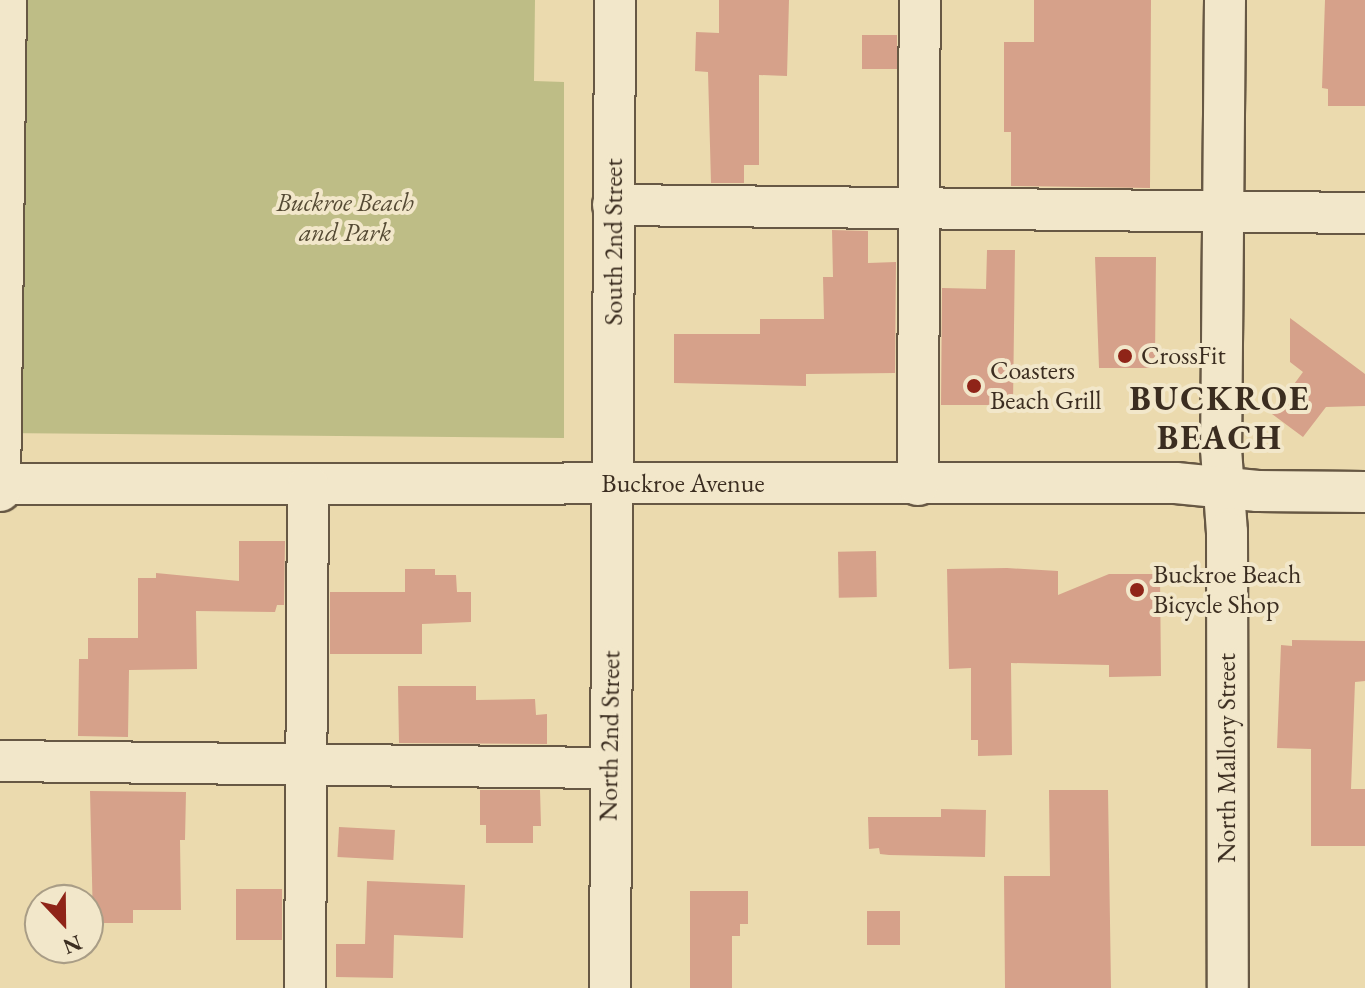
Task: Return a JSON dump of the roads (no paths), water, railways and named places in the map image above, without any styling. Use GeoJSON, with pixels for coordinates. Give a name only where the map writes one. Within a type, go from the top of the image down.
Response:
{"type":"FeatureCollection","features":[{"type":"Feature","properties":{"kind":"street"},"geometry":{"type":"LineString","coordinates":[[1,486],[6,0]]}},
{"type":"Feature","properties":{"kind":"street","name":"South 2nd Street"},"geometry":{"type":"LineString","coordinates":[[613,484],[615,0]]}},
{"type":"Feature","properties":{"kind":"street"},"geometry":{"type":"LineString","coordinates":[[918,485],[920,0]]}},
{"type":"Feature","properties":{"kind":"street","name":"North Mallory Street"},"geometry":{"type":"LineString","coordinates":[[1225,0],[1223,487],[1227,548],[1228,988]]}},
{"type":"Feature","properties":{"kind":"street"},"geometry":{"type":"LineString","coordinates":[[613,205],[919,206],[1223,214],[1365,213]]}},
{"type":"Feature","properties":{"kind":"street","name":"Buckroe Avenue"},"geometry":{"type":"LineString","coordinates":[[1,486],[1176,483],[1365,492]]}},
{"type":"Feature","properties":{"kind":"street","name":"North 2nd Street"},"geometry":{"type":"LineString","coordinates":[[610,988],[613,484]]}},
{"type":"Feature","properties":{"kind":"street"},"geometry":{"type":"LineString","coordinates":[[305,988],[308,485]]}},
{"type":"Feature","properties":{"kind":"street"},"geometry":{"type":"LineString","coordinates":[[0,761],[609,768]]}},
{"type":"Feature","properties":{"kind":"place","name":"CrossFit"},"geometry":{"type":"Point","coordinates":[1125,356]}},
{"type":"Feature","properties":{"kind":"place","name":"Coasters Beach Grill"},"geometry":{"type":"Point","coordinates":[974,386]}},
{"type":"Feature","properties":{"kind":"place","name":"Buckroe Beach Bicycle Shop"},"geometry":{"type":"Point","coordinates":[1137,590]}},
{"type":"Feature","properties":{"kind":"district","name":"BUCKROE BEACH"},"geometry":{"type":"Point","coordinates":[1220,418]}},
{"type":"Feature","properties":{"kind":"park label","name":"Buckroe Beach and Park"},"geometry":{"type":"Point","coordinates":[345,218]}}]}
